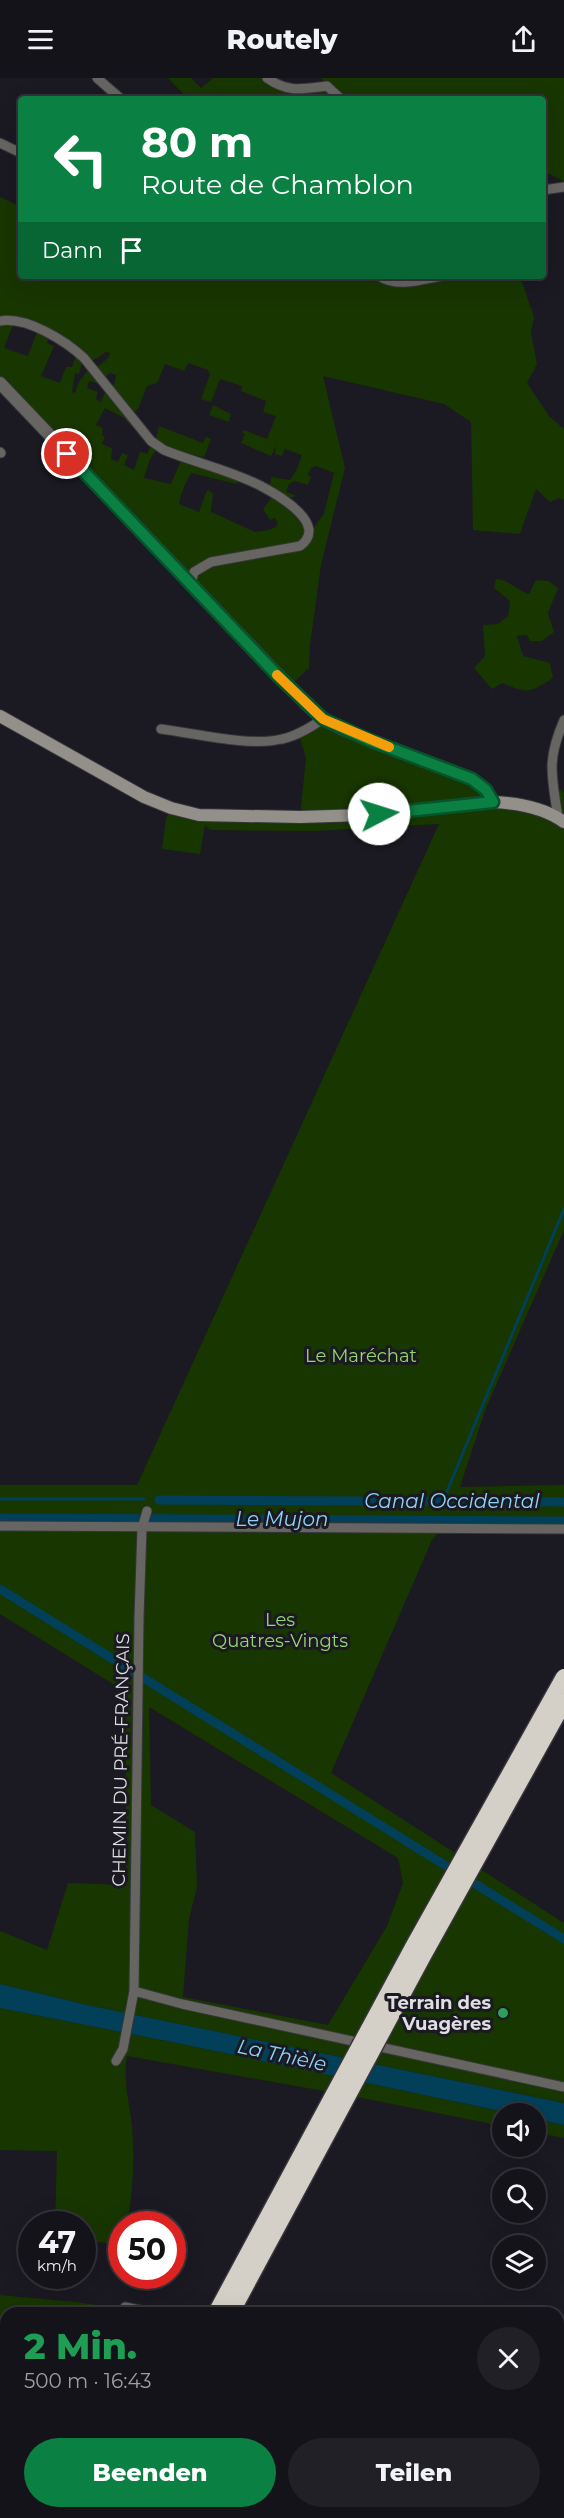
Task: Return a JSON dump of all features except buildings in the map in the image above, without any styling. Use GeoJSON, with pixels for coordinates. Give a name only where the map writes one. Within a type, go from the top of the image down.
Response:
{"type":"FeatureCollection","features":[{"type":"Feature","properties":{"kind":"highway"},"geometry":{"type":"LineString","coordinates":[[219,2307],[413,1947],[564,1677]]}},
{"type":"Feature","properties":{"kind":"highway"},"geometry":{"type":"LineString","coordinates":[[234,2307],[423,1956],[564,1702]]}},
{"type":"Feature","properties":{"kind":"main road"},"geometry":{"type":"LineString","coordinates":[[0,716],[144,797],[171,808],[199,815],[289,817],[363,815],[493,802],[527,806],[561,820]]}},
{"type":"Feature","properties":{"kind":"street"},"geometry":{"type":"LineString","coordinates":[[97,78],[118,96]]}},
{"type":"Feature","properties":{"kind":"street"},"geometry":{"type":"LineString","coordinates":[[267,78],[279,87],[298,90],[327,86],[338,96]]}},
{"type":"Feature","properties":{"kind":"street"},"geometry":{"type":"LineString","coordinates":[[0,143],[18,152]]}},
{"type":"Feature","properties":{"kind":"street"},"geometry":{"type":"LineString","coordinates":[[546,189],[564,186]]}},
{"type":"Feature","properties":{"kind":"street"},"geometry":{"type":"LineString","coordinates":[[384,279],[405,282],[423,279]]}},
{"type":"Feature","properties":{"kind":"street"},"geometry":{"type":"LineString","coordinates":[[0,321],[14,322],[44,331],[72,348],[84,358],[151,441],[164,450],[261,486],[308,522],[311,533],[307,541],[300,546],[211,562],[194,572],[191,584]]}},
{"type":"Feature","properties":{"kind":"street"},"geometry":{"type":"LineString","coordinates":[[0,383],[306,704],[323,719],[369,740],[472,779],[486,790],[493,802]]}},
{"type":"Feature","properties":{"kind":"street"},"geometry":{"type":"LineString","coordinates":[[160,729],[242,740],[270,741],[297,734],[323,719]]}},
{"type":"Feature","properties":{"kind":"street"},"geometry":{"type":"LineString","coordinates":[[561,820],[552,787],[551,759],[564,720]]}},
{"type":"Feature","properties":{"kind":"street","name":"CHEMIN DU PRÉ-FRANÇAIS"},"geometry":{"type":"LineString","coordinates":[[116,2061],[123,2049],[134,1995],[137,1691],[142,1528],[147,1511]]}},
{"type":"Feature","properties":{"kind":"street"},"geometry":{"type":"LineString","coordinates":[[0,1526],[564,1529]]}},
{"type":"Feature","properties":{"kind":"street"},"geometry":{"type":"LineString","coordinates":[[134,1995],[564,2086]]}},
{"type":"Feature","properties":{"kind":"green space"},"geometry":{"type":"Polygon","coordinates":[[[168,78],[191,78],[201,88],[213,78],[266,78],[279,88],[326,85],[321,78],[564,78],[564,181],[546,174],[546,96],[219,96],[219,93],[215,96],[185,96],[168,78]]]}},
{"type":"Feature","properties":{"kind":"green space"},"geometry":{"type":"Polygon","coordinates":[[[0,197],[18,206],[18,279],[521,279],[534,317],[531,333],[537,364],[527,383],[549,416],[564,429],[564,500],[559,498],[550,502],[536,489],[520,534],[473,530],[471,422],[444,404],[323,376],[345,468],[321,565],[309,668],[289,687],[0,383],[0,197]],[[14,322],[4,348],[28,356],[38,329],[14,322]],[[48,339],[47,343],[54,346],[41,376],[60,383],[66,367],[72,367],[77,352],[48,339]],[[105,352],[98,358],[87,362],[83,359],[79,374],[75,373],[72,392],[75,393],[79,382],[90,367],[93,370],[108,358],[110,353],[105,352]],[[188,363],[184,371],[165,364],[157,383],[147,386],[138,409],[131,415],[137,423],[134,429],[124,418],[105,408],[96,425],[103,428],[102,435],[105,437],[102,444],[112,448],[111,459],[118,462],[122,453],[128,455],[124,465],[134,470],[140,452],[147,454],[151,446],[156,450],[150,459],[144,478],[171,484],[182,458],[239,477],[237,484],[191,473],[179,504],[199,512],[207,490],[213,493],[211,512],[255,532],[269,530],[276,527],[278,523],[275,518],[270,520],[263,509],[274,494],[284,501],[311,532],[324,514],[334,473],[316,466],[311,468],[308,485],[295,481],[289,484],[286,492],[295,495],[287,498],[270,485],[271,477],[290,480],[302,455],[285,449],[282,456],[275,454],[276,446],[271,456],[241,443],[245,434],[242,433],[244,430],[267,439],[276,416],[263,412],[266,401],[241,391],[242,386],[220,379],[211,402],[201,399],[210,374],[208,370],[188,363]],[[110,373],[99,378],[99,384],[89,381],[87,388],[98,392],[96,399],[100,402],[109,390],[112,393],[116,375],[110,373]]]}},
{"type":"Feature","properties":{"kind":"green space"},"geometry":{"type":"Polygon","coordinates":[[[213,405],[231,414],[229,422],[209,415],[213,405]]]}},
{"type":"Feature","properties":{"kind":"green space"},"geometry":{"type":"Polygon","coordinates":[[[159,426],[203,443],[206,437],[211,439],[204,457],[178,451],[161,442],[156,438],[159,426]]]}},
{"type":"Feature","properties":{"kind":"green space"},"geometry":{"type":"Polygon","coordinates":[[[496,579],[505,581],[529,594],[536,580],[549,581],[558,588],[548,613],[554,632],[542,641],[530,641],[527,635],[517,636],[523,656],[550,663],[553,678],[539,687],[523,690],[502,683],[492,689],[474,668],[485,656],[483,625],[498,624],[508,616],[510,601],[494,588],[496,579]]]}},
{"type":"Feature","properties":{"kind":"green space"},"geometry":{"type":"Polygon","coordinates":[[[323,719],[472,779],[493,802],[558,818],[554,796],[560,789],[564,793],[564,1230],[486,1408],[460,1487],[564,1485],[564,1528],[438,1533],[432,1540],[331,1773],[564,1923],[564,2103],[92,2006],[0,1984],[0,1931],[47,1950],[68,1883],[126,1885],[126,1692],[0,1614],[0,1485],[137,1485],[439,824],[314,831],[210,830],[205,825],[200,854],[162,849],[166,819],[171,808],[300,817],[306,758],[298,733],[323,719]],[[149,1707],[151,1805],[195,1832],[197,1887],[189,1919],[183,1997],[328,2025],[387,1926],[403,1883],[398,1858],[149,1707]]]}},
{"type":"Feature","properties":{"kind":"green space"},"geometry":{"type":"Polygon","coordinates":[[[0,2008],[492,2109],[492,2124],[352,2096],[127,2056],[126,2082],[133,2151],[132,2187],[129,2211],[108,2211],[108,2243],[96,2242],[96,2211],[55,2211],[57,2151],[0,2150],[0,2008]]]}},
{"type":"Feature","properties":{"kind":"green space"},"geometry":{"type":"Polygon","coordinates":[[[546,2121],[564,2125],[564,2138],[546,2135],[546,2121]]]}},
{"type":"Feature","properties":{"kind":"green space"},"geometry":{"type":"Polygon","coordinates":[[[0,2295],[111,2307],[0,2307],[0,2295]]]}},
{"type":"Feature","properties":{"kind":"water","name":"La Thièle"},"geometry":{"type":"Polygon","coordinates":[[[0,1984],[92,2006],[564,2103],[564,2125],[546,2121],[546,2103],[492,2103],[492,2109],[0,2008],[0,1984]]]}},
{"type":"Feature","properties":{"kind":"waterway"},"geometry":{"type":"LineString","coordinates":[[443,1501],[564,1209]]}},
{"type":"Feature","properties":{"kind":"waterway","name":"Canal Occidental"},"geometry":{"type":"LineString","coordinates":[[0,1499],[144,1499]]}},
{"type":"Feature","properties":{"kind":"waterway","name":"Canal Occidental"},"geometry":{"type":"LineString","coordinates":[[159,1500],[564,1502]]}},
{"type":"Feature","properties":{"kind":"waterway","name":"Le Mujon"},"geometry":{"type":"LineString","coordinates":[[0,1518],[564,1521]]}},
{"type":"Feature","properties":{"kind":"waterway"},"geometry":{"type":"LineString","coordinates":[[0,1589],[564,1939]]}},
{"type":"Feature","properties":{"kind":"slow traffic"},"geometry":{"type":"LineString","coordinates":[[277,675],[323,719],[389,747]]}},
{"type":"Feature","properties":{"kind":"place","name":"Terrain des Vuagères"},"geometry":{"type":"Point","coordinates":[503,2013]}},
{"type":"Feature","properties":{"kind":"route"},"geometry":{"type":"LineString","coordinates":[[67,454],[278,676],[323,719],[369,740],[472,779],[486,790],[493,802],[379,814]]}},
{"type":"Feature","properties":{"kind":"park label","name":"Le Maréchat"},"geometry":{"type":"Point","coordinates":[361,1356]}},
{"type":"Feature","properties":{"kind":"park label","name":"Les Quatres-Vingts"},"geometry":{"type":"Point","coordinates":[280,1630]}}]}
